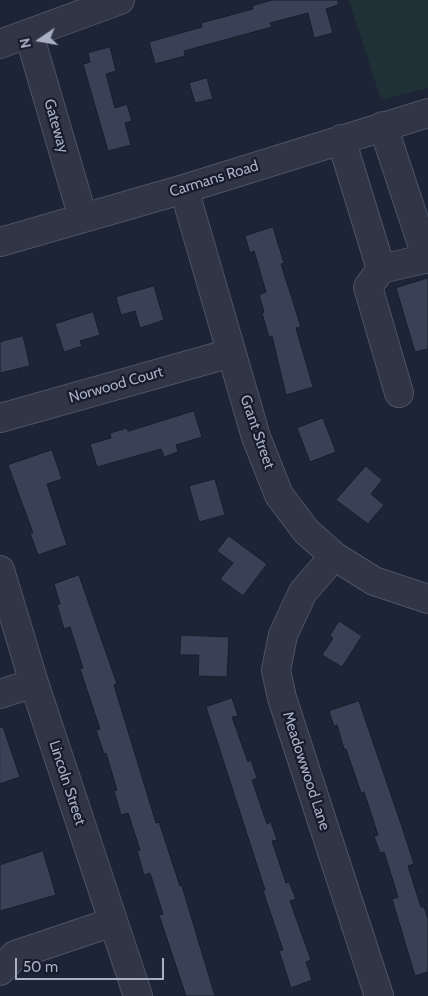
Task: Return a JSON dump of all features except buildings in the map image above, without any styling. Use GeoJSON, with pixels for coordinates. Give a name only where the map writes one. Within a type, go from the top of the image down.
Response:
{"type":"FeatureCollection","features":[{"type":"Feature","properties":{"kind":"street"},"geometry":{"type":"LineString","coordinates":[[0,44],[120,0]]}},
{"type":"Feature","properties":{"kind":"street","name":"Gateway"},"geometry":{"type":"LineString","coordinates":[[29,34],[83,218]]}},
{"type":"Feature","properties":{"kind":"street","name":"Carmans Road"},"geometry":{"type":"LineString","coordinates":[[0,242],[184,189],[428,113]]}},
{"type":"Feature","properties":{"kind":"street"},"geometry":{"type":"LineString","coordinates":[[383,126],[427,258],[381,269],[368,287],[399,393]]}},
{"type":"Feature","properties":{"kind":"street"},"geometry":{"type":"LineString","coordinates":[[341,140],[381,269]]}},
{"type":"Feature","properties":{"kind":"street","name":"Grant Street"},"geometry":{"type":"LineString","coordinates":[[184,189],[256,437],[279,495],[306,531],[334,556],[374,581],[428,599]]}},
{"type":"Feature","properties":{"kind":"street","name":"Norwood Court"},"geometry":{"type":"LineString","coordinates":[[0,418],[231,352]]}},
{"type":"Feature","properties":{"kind":"street","name":"Meadowwood Lane"},"geometry":{"type":"LineString","coordinates":[[334,556],[303,592],[283,635],[276,670],[282,698],[379,996]]}},
{"type":"Feature","properties":{"kind":"street","name":"Lincoln Street"},"geometry":{"type":"LineString","coordinates":[[0,570],[34,683],[138,996]]}},
{"type":"Feature","properties":{"kind":"street"},"geometry":{"type":"LineString","coordinates":[[0,694],[34,683]]}},
{"type":"Feature","properties":{"kind":"street"},"geometry":{"type":"LineString","coordinates":[[0,971],[15,955],[113,922]]}},
{"type":"Feature","properties":{"kind":"shaded area"},"geometry":{"type":"Polygon","coordinates":[[[349,0],[428,0],[428,88],[381,100],[349,0]]]}}]}
